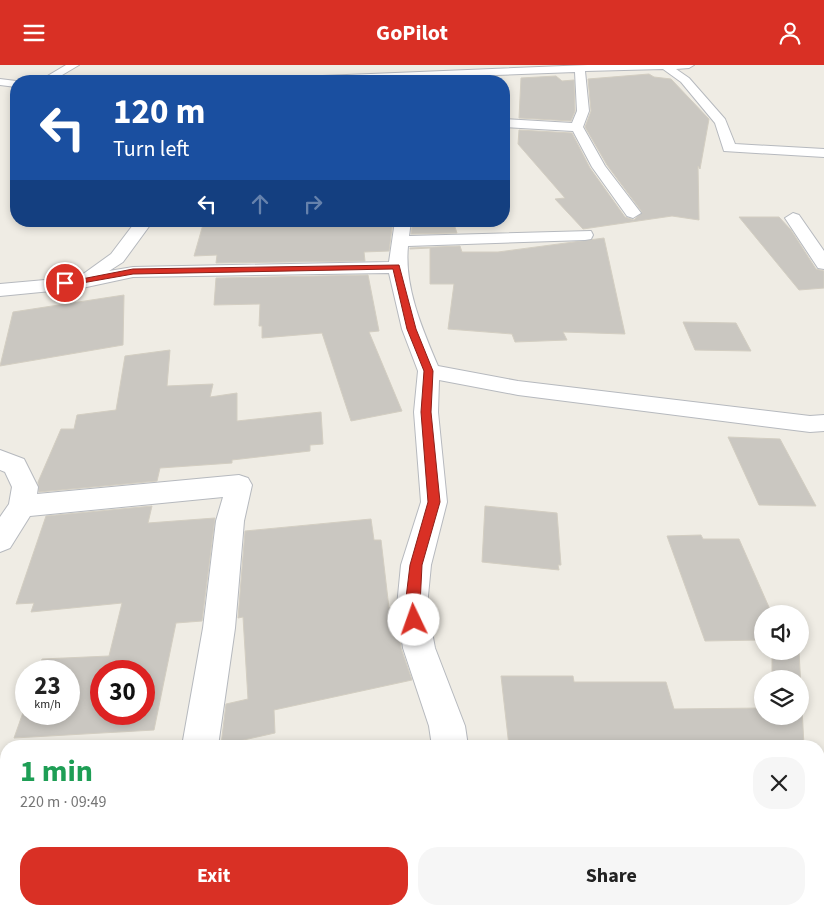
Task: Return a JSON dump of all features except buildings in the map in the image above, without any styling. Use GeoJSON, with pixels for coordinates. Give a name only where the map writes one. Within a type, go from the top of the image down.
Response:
{"type":"FeatureCollection","features":[{"type":"Feature","properties":{"kind":"street"},"geometry":{"type":"LineString","coordinates":[[59,65],[73,65]]}},
{"type":"Feature","properties":{"kind":"street"},"geometry":{"type":"LineString","coordinates":[[55,75],[73,65]]}},
{"type":"Feature","properties":{"kind":"street"},"geometry":{"type":"LineString","coordinates":[[432,73],[445,68],[446,65]]}},
{"type":"Feature","properties":{"kind":"street"},"geometry":{"type":"LineString","coordinates":[[529,70],[539,65]]}},
{"type":"Feature","properties":{"kind":"street"},"geometry":{"type":"LineString","coordinates":[[549,65],[576,71]]}},
{"type":"Feature","properties":{"kind":"street"},"geometry":{"type":"LineString","coordinates":[[386,75],[529,70],[576,71],[689,65]]}},
{"type":"Feature","properties":{"kind":"street"},"geometry":{"type":"LineString","coordinates":[[666,66],[685,80],[722,122],[729,148],[824,153]]}},
{"type":"Feature","properties":{"kind":"street"},"geometry":{"type":"LineString","coordinates":[[576,71],[583,111],[577,127],[599,167],[633,213]]}},
{"type":"Feature","properties":{"kind":"street"},"geometry":{"type":"LineString","coordinates":[[510,123],[577,127]]}},
{"type":"Feature","properties":{"kind":"street"},"geometry":{"type":"LineString","coordinates":[[792,219],[824,264]]}},
{"type":"Feature","properties":{"kind":"street"},"geometry":{"type":"LineString","coordinates":[[82,282],[113,261],[139,227]]}},
{"type":"Feature","properties":{"kind":"street"},"geometry":{"type":"LineString","coordinates":[[449,740],[447,726],[419,648],[412,606],[416,565],[434,502],[426,412],[429,371],[412,329],[397,267],[402,231],[585,235]]}},
{"type":"Feature","properties":{"kind":"street"},"geometry":{"type":"LineString","coordinates":[[113,261],[133,272]]}},
{"type":"Feature","properties":{"kind":"street"},"geometry":{"type":"LineString","coordinates":[[0,290],[82,282],[133,272],[397,267]]}},
{"type":"Feature","properties":{"kind":"street"},"geometry":{"type":"LineString","coordinates":[[429,371],[518,388],[817,424],[824,445]]}},
{"type":"Feature","properties":{"kind":"street"},"geometry":{"type":"LineString","coordinates":[[0,459],[15,466],[25,487],[22,506],[0,540]]}},
{"type":"Feature","properties":{"kind":"street"},"geometry":{"type":"LineString","coordinates":[[22,506],[239,485],[230,521],[219,629],[201,740]]}},
{"type":"Feature","properties":{"kind":"route"},"geometry":{"type":"LineString","coordinates":[[65,283],[82,282],[133,272],[397,267],[412,329],[429,371],[426,412],[434,502],[416,565],[412,606],[414,620]]}}]}
